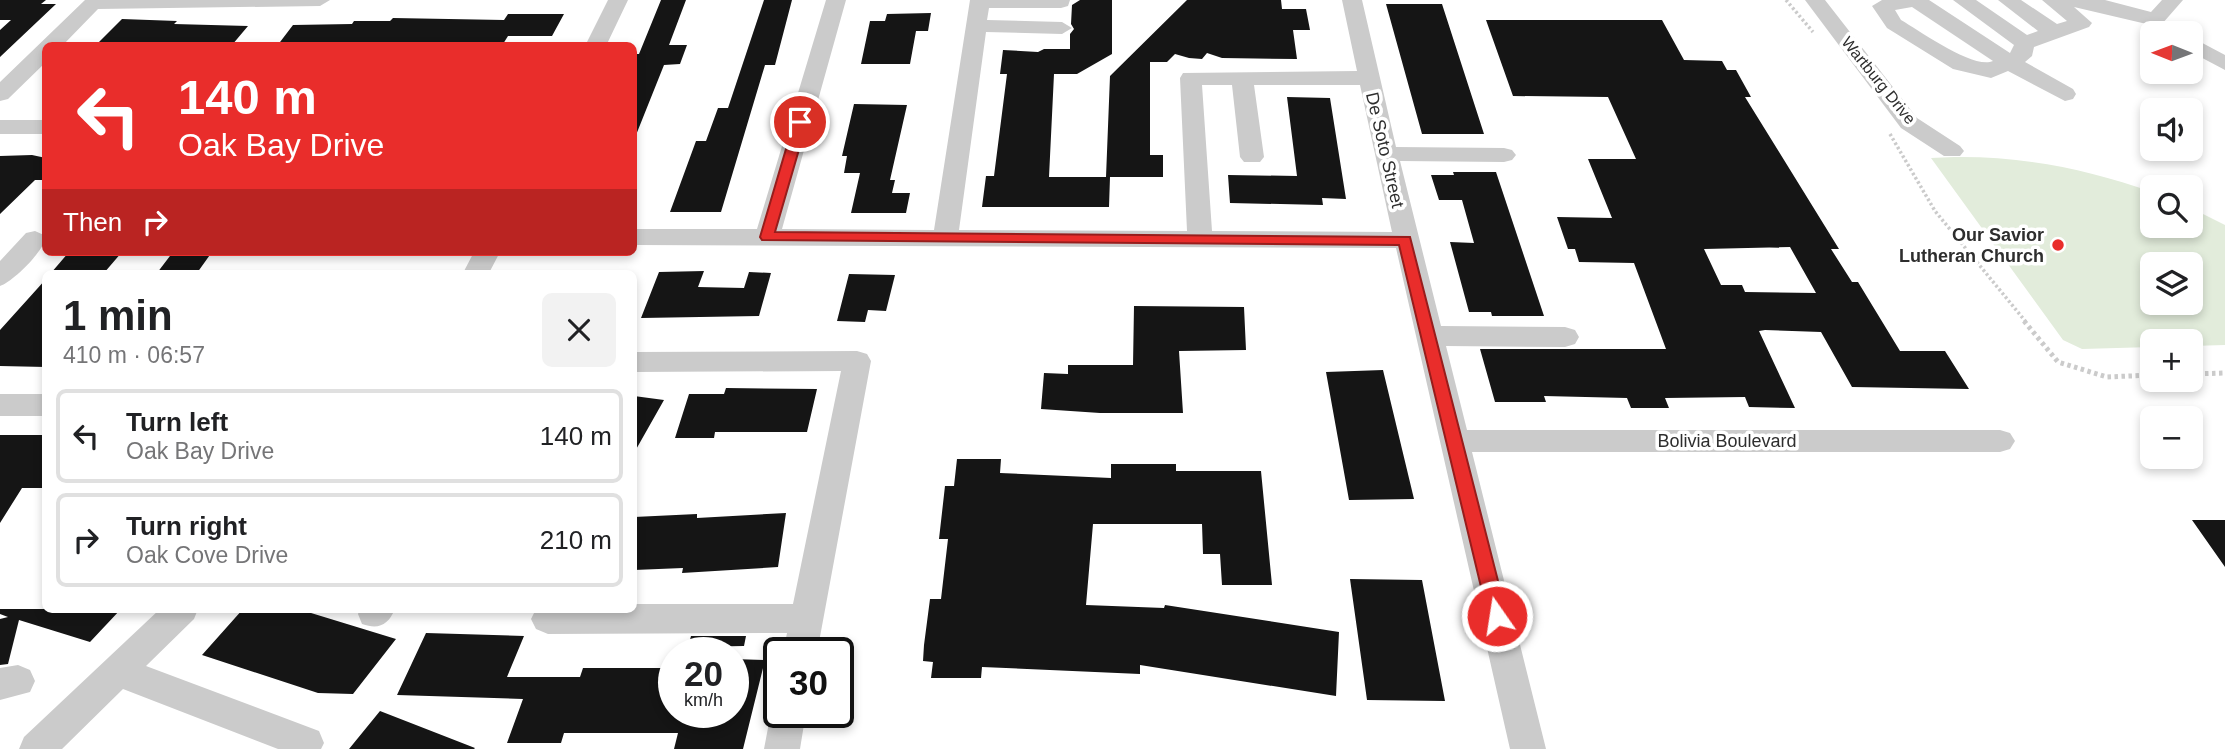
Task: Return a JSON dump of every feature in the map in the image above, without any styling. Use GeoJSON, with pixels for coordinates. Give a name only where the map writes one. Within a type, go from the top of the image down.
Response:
{"type":"FeatureCollection","features":[{"type":"Feature","properties":{"kind":"street"},"geometry":{"type":"LineString","coordinates":[[54,42],[95,2],[320,0]]}},
{"type":"Feature","properties":{"kind":"street"},"geometry":{"type":"LineString","coordinates":[[597,42],[618,0]]}},
{"type":"Feature","properties":{"kind":"street"},"geometry":{"type":"LineString","coordinates":[[767,237],[836,0]]}},
{"type":"Feature","properties":{"kind":"street","name":"De Soto Street"},"geometry":{"type":"LineString","coordinates":[[1352,0],[1405,240],[1528,749]]}},
{"type":"Feature","properties":{"kind":"street","name":"Wartburg Drive"},"geometry":{"type":"LineString","coordinates":[[1815,0],[1909,123],[1951,151]]}},
{"type":"Feature","properties":{"kind":"street"},"geometry":{"type":"LineString","coordinates":[[2025,43],[2021,56],[2010,63],[1991,71],[1961,64],[1894,24],[1882,6],[1916,0],[2010,63],[2065,94]]}},
{"type":"Feature","properties":{"kind":"street"},"geometry":{"type":"LineString","coordinates":[[1963,0],[2025,43]]}},
{"type":"Feature","properties":{"kind":"street"},"geometry":{"type":"LineString","coordinates":[[2008,0],[2054,32]]}},
{"type":"Feature","properties":{"kind":"street"},"geometry":{"type":"LineString","coordinates":[[2025,43],[2082,23],[2052,0]]}},
{"type":"Feature","properties":{"kind":"street"},"geometry":{"type":"LineString","coordinates":[[2063,0],[2093,3],[2155,20],[2173,0]]}},
{"type":"Feature","properties":{"kind":"street"},"geometry":{"type":"LineString","coordinates":[[945,238],[980,1],[1061,2]]}},
{"type":"Feature","properties":{"kind":"street"},"geometry":{"type":"LineString","coordinates":[[977,26],[1062,28]]}},
{"type":"Feature","properties":{"kind":"street"},"geometry":{"type":"LineString","coordinates":[[2203,50],[2225,64]]}},
{"type":"Feature","properties":{"kind":"street"},"geometry":{"type":"LineString","coordinates":[[0,94],[42,54]]}},
{"type":"Feature","properties":{"kind":"street"},"geometry":{"type":"LineString","coordinates":[[1200,239],[1191,78],[1369,78]]}},
{"type":"Feature","properties":{"kind":"street"},"geometry":{"type":"LineString","coordinates":[[1242,78],[1252,157]]}},
{"type":"Feature","properties":{"kind":"street"},"geometry":{"type":"LineString","coordinates":[[0,127],[42,127]]}},
{"type":"Feature","properties":{"kind":"street"},"geometry":{"type":"LineString","coordinates":[[1386,154],[1504,155]]}},
{"type":"Feature","properties":{"kind":"street"},"geometry":{"type":"LineString","coordinates":[[637,237],[1405,240]]}},
{"type":"Feature","properties":{"kind":"street"},"geometry":{"type":"LineString","coordinates":[[0,277],[35,239]]}},
{"type":"Feature","properties":{"kind":"street"},"geometry":{"type":"LineString","coordinates":[[1429,336],[1565,337]]}},
{"type":"Feature","properties":{"kind":"street"},"geometry":{"type":"LineString","coordinates":[[637,362],[858,360],[803,637]]}},
{"type":"Feature","properties":{"kind":"street"},"geometry":{"type":"LineString","coordinates":[[0,405],[42,405]]}},
{"type":"Feature","properties":{"kind":"street","name":"Bolivia Boulevard"},"geometry":{"type":"LineString","coordinates":[[1455,441],[2000,441]]}},
{"type":"Feature","properties":{"kind":"street"},"geometry":{"type":"LineString","coordinates":[[37,749],[178,613]]}},
{"type":"Feature","properties":{"kind":"street"},"geometry":{"type":"LineString","coordinates":[[548,619],[807,618]]}},
{"type":"Feature","properties":{"kind":"street"},"geometry":{"type":"LineString","coordinates":[[118,671],[306,743]]}},
{"type":"Feature","properties":{"kind":"street"},"geometry":{"type":"LineString","coordinates":[[782,749],[786,728]]}},
{"type":"Feature","properties":{"kind":"path"},"geometry":{"type":"LineString","coordinates":[[1786,0],[1814,33]]}},
{"type":"Feature","properties":{"kind":"path"},"geometry":{"type":"LineString","coordinates":[[1886,128],[1935,211],[2058,362],[2107,377],[2140,376]]}},
{"type":"Feature","properties":{"kind":"path"},"geometry":{"type":"LineString","coordinates":[[2203,374],[2225,373]]}},
{"type":"Feature","properties":{"kind":"green space"},"geometry":{"type":"Polygon","coordinates":[[[1979,157],[2030,162],[2079,171],[2140,188],[2140,238],[2203,238],[2203,214],[2225,225],[2225,345],[2203,346],[2203,329],[2140,329],[2140,347],[2082,349],[2063,340],[1931,158],[1979,157]]]}},
{"type":"Feature","properties":{"kind":"building"},"geometry":{"type":"Polygon","coordinates":[[[0,0],[46,0],[41,4],[56,4],[0,57],[0,30],[11,20],[0,20],[0,0]]]}},
{"type":"Feature","properties":{"kind":"building"},"geometry":{"type":"Polygon","coordinates":[[[661,0],[686,0],[669,45],[687,45],[680,64],[664,65],[637,132],[637,54],[661,0]]]}},
{"type":"Feature","properties":{"kind":"building"},"geometry":{"type":"Polygon","coordinates":[[[764,0],[792,0],[775,65],[765,65],[721,212],[670,212],[696,141],[706,141],[718,108],[728,108],[764,0]]]}},
{"type":"Feature","properties":{"kind":"building"},"geometry":{"type":"Polygon","coordinates":[[[1080,0],[1112,0],[1112,54],[1077,74],[1054,74],[1049,177],[1110,177],[1109,207],[982,207],[986,176],[994,176],[1007,74],[1000,74],[1003,50],[1038,52],[1044,49],[1070,49],[1070,34],[1074,29],[1071,24],[1072,5],[1080,0]]]}},
{"type":"Feature","properties":{"kind":"building"},"geometry":{"type":"Polygon","coordinates":[[[1187,0],[1281,0],[1282,9],[1306,9],[1310,30],[1293,30],[1297,59],[1222,58],[1207,53],[1202,59],[1175,54],[1167,62],[1150,62],[1150,155],[1163,155],[1163,177],[1106,177],[1110,76],[1187,0]]]}},
{"type":"Feature","properties":{"kind":"building"},"geometry":{"type":"Polygon","coordinates":[[[1386,4],[1442,4],[1484,134],[1422,134],[1386,4]]]}},
{"type":"Feature","properties":{"kind":"building"},"geometry":{"type":"Polygon","coordinates":[[[931,13],[928,31],[916,31],[910,64],[861,64],[870,21],[885,21],[887,14],[931,13]]]}},
{"type":"Feature","properties":{"kind":"building"},"geometry":{"type":"Polygon","coordinates":[[[508,14],[564,14],[552,36],[508,36],[504,42],[280,42],[293,25],[352,24],[354,21],[390,21],[393,18],[504,20],[508,14]]]}},
{"type":"Feature","properties":{"kind":"building"},"geometry":{"type":"Polygon","coordinates":[[[122,19],[177,21],[174,24],[248,26],[235,42],[99,42],[122,19]]]}},
{"type":"Feature","properties":{"kind":"building"},"geometry":{"type":"Polygon","coordinates":[[[1486,20],[1662,20],[1684,60],[1722,61],[1727,70],[1736,70],[1751,97],[1745,97],[1839,249],[1831,249],[1852,282],[1858,282],[1900,351],[1945,351],[1969,389],[1852,387],[1821,332],[1765,330],[1759,331],[1795,408],[1749,407],[1745,397],[1665,398],[1669,408],[1631,408],[1627,398],[1544,396],[1546,402],[1495,402],[1480,349],[1666,349],[1634,263],[1579,262],[1575,249],[1568,249],[1557,217],[1612,218],[1588,159],[1636,159],[1608,97],[1513,96],[1486,20]],[[1790,247],[1704,249],[1721,285],[1742,285],[1745,292],[1816,293],[1790,247]]]}},
{"type":"Feature","properties":{"kind":"building"},"geometry":{"type":"Polygon","coordinates":[[[1287,97],[1330,98],[1346,199],[1322,198],[1323,205],[1230,203],[1228,175],[1297,176],[1287,97]]]}},
{"type":"Feature","properties":{"kind":"building"},"geometry":{"type":"Polygon","coordinates":[[[854,104],[907,105],[890,180],[895,180],[892,193],[910,193],[906,213],[851,213],[860,173],[844,173],[847,156],[842,156],[854,104]]]}},
{"type":"Feature","properties":{"kind":"building"},"geometry":{"type":"Polygon","coordinates":[[[0,156],[42,157],[42,180],[35,180],[0,214],[0,156]]]}},
{"type":"Feature","properties":{"kind":"building"},"geometry":{"type":"Polygon","coordinates":[[[1453,172],[1496,172],[1544,316],[1492,316],[1491,312],[1469,312],[1450,242],[1474,243],[1462,200],[1439,200],[1431,175],[1454,175],[1453,172]]]}},
{"type":"Feature","properties":{"kind":"building"},"geometry":{"type":"Polygon","coordinates":[[[66,256],[119,256],[107,270],[54,270],[66,256]]]}},
{"type":"Feature","properties":{"kind":"building"},"geometry":{"type":"Polygon","coordinates":[[[170,256],[209,256],[199,270],[159,270],[170,256]]]}},
{"type":"Feature","properties":{"kind":"building"},"geometry":{"type":"Polygon","coordinates":[[[704,271],[698,287],[744,288],[749,272],[771,273],[759,316],[641,318],[659,272],[704,271]]]}},
{"type":"Feature","properties":{"kind":"building"},"geometry":{"type":"Polygon","coordinates":[[[849,274],[895,275],[886,311],[868,310],[865,322],[837,321],[849,274]]]}},
{"type":"Feature","properties":{"kind":"building"},"geometry":{"type":"Polygon","coordinates":[[[42,283],[42,367],[0,366],[0,330],[42,283]]]}},
{"type":"Feature","properties":{"kind":"building"},"geometry":{"type":"Polygon","coordinates":[[[1134,306],[1244,307],[1246,350],[1179,351],[1183,413],[1100,413],[1041,409],[1044,373],[1068,374],[1068,365],[1133,365],[1134,306]]]}},
{"type":"Feature","properties":{"kind":"building"},"geometry":{"type":"Polygon","coordinates":[[[1383,370],[1414,499],[1349,500],[1326,372],[1383,370]]]}},
{"type":"Feature","properties":{"kind":"building"},"geometry":{"type":"Polygon","coordinates":[[[726,388],[817,389],[807,432],[715,432],[714,438],[675,438],[689,394],[724,394],[726,388]]]}},
{"type":"Feature","properties":{"kind":"building"},"geometry":{"type":"Polygon","coordinates":[[[637,396],[664,400],[637,448],[637,396]]]}},
{"type":"Feature","properties":{"kind":"building"},"geometry":{"type":"Polygon","coordinates":[[[0,435],[42,435],[42,488],[22,488],[0,523],[0,435]]]}},
{"type":"Feature","properties":{"kind":"building"},"geometry":{"type":"Polygon","coordinates":[[[957,459],[1001,459],[1000,473],[1111,478],[1111,464],[1176,464],[1176,471],[1261,471],[1272,585],[1222,585],[1220,554],[1203,554],[1202,524],[1093,524],[1086,605],[1164,608],[1165,605],[1339,632],[1336,696],[1140,665],[1140,674],[982,667],[981,678],[931,678],[933,662],[923,661],[924,645],[930,599],[941,599],[948,539],[939,539],[945,486],[954,486],[957,459]]]}},
{"type":"Feature","properties":{"kind":"building"},"geometry":{"type":"Polygon","coordinates":[[[786,513],[778,567],[682,573],[683,568],[637,570],[637,517],[697,514],[697,518],[786,513]]]}},
{"type":"Feature","properties":{"kind":"building"},"geometry":{"type":"Polygon","coordinates":[[[2192,520],[2225,520],[2225,567],[2192,520]]]}},
{"type":"Feature","properties":{"kind":"building"},"geometry":{"type":"Polygon","coordinates":[[[1350,579],[1422,580],[1445,701],[1367,700],[1350,579]]]}},
{"type":"Feature","properties":{"kind":"building"},"geometry":{"type":"Polygon","coordinates":[[[0,609],[42,609],[42,613],[117,613],[90,642],[19,620],[8,664],[0,665],[0,619],[8,617],[0,614],[0,609]]]}},
{"type":"Feature","properties":{"kind":"building"},"geometry":{"type":"Polygon","coordinates":[[[239,613],[311,613],[396,639],[353,694],[318,693],[202,655],[239,613]]]}},
{"type":"Feature","properties":{"kind":"building"},"geometry":{"type":"Polygon","coordinates":[[[426,633],[524,636],[507,677],[580,677],[583,668],[658,668],[658,728],[748,728],[743,749],[674,749],[678,733],[564,733],[561,743],[507,743],[523,699],[397,695],[426,633]]]}},
{"type":"Feature","properties":{"kind":"building"},"geometry":{"type":"Polygon","coordinates":[[[691,636],[746,636],[746,637],[691,636]]]}},
{"type":"Feature","properties":{"kind":"building"},"geometry":{"type":"Polygon","coordinates":[[[749,660],[763,660],[749,725],[749,660]]]}},
{"type":"Feature","properties":{"kind":"building"},"geometry":{"type":"Polygon","coordinates":[[[380,711],[475,748],[349,749],[380,711]]]}},
{"type":"Feature","properties":{"kind":"place","name":"Our Savior Lutheran Church"},"geometry":{"type":"Point","coordinates":[2058,245]}},
{"type":"Feature","properties":{"kind":"route"},"geometry":{"type":"LineString","coordinates":[[800,122],[767,237],[1405,240],[1497,616]]}}]}
